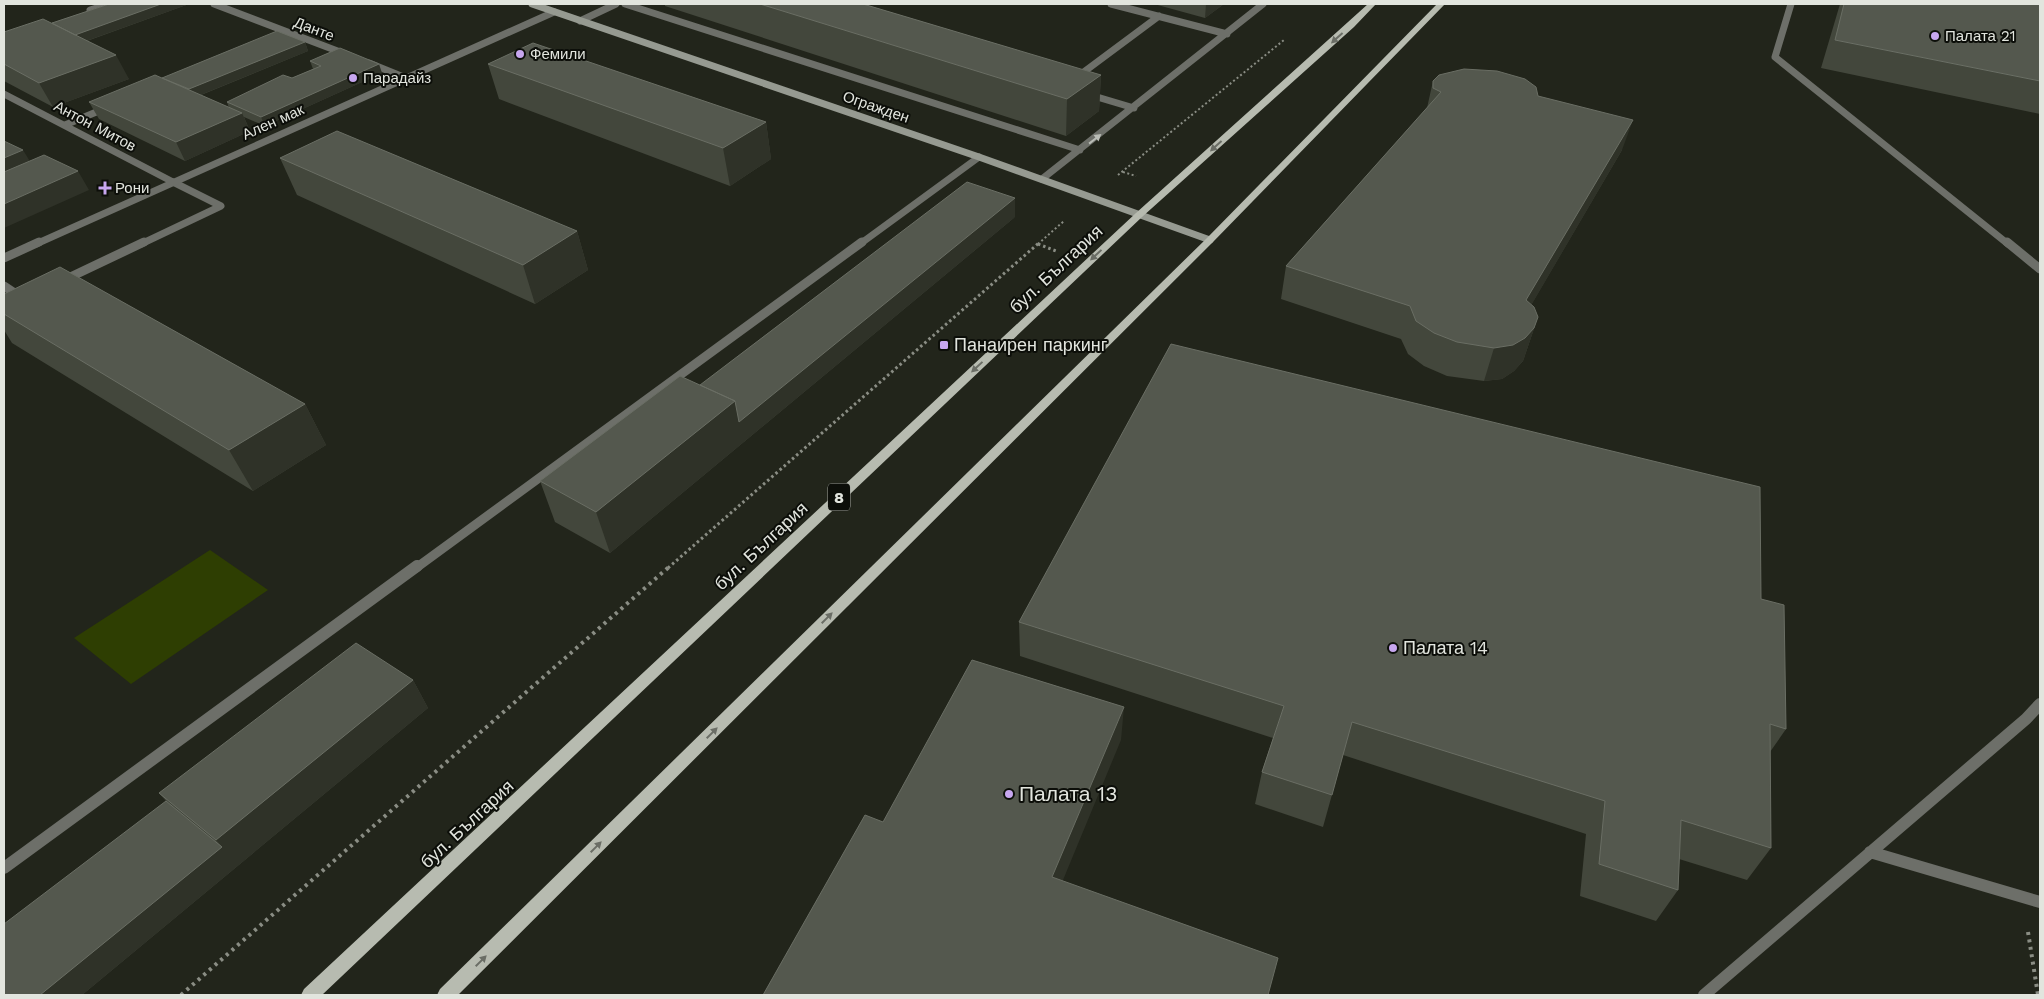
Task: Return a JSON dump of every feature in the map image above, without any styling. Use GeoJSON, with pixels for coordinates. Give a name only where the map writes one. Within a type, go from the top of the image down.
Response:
{"type":"FeatureCollection","features":[{"type":"Feature","properties":{"kind":"main road","name":"бул. България"},"geometry":{"type":"LineString","coordinates":[[310,995],[1139,215],[1372,4]]}},
{"type":"Feature","properties":{"kind":"main road"},"geometry":{"type":"LineString","coordinates":[[446,995],[1210,240],[1441,4]]}},
{"type":"Feature","properties":{"kind":"street"},"geometry":{"type":"LineString","coordinates":[[82,13],[108,4]]}},
{"type":"Feature","properties":{"kind":"street","name":"Данте"},"geometry":{"type":"LineString","coordinates":[[214,4],[352,57]]}},
{"type":"Feature","properties":{"kind":"street","name":"Огражден"},"geometry":{"type":"LineString","coordinates":[[532,4],[979,157],[1210,240]]}},
{"type":"Feature","properties":{"kind":"street"},"geometry":{"type":"LineString","coordinates":[[580,21],[616,4]]}},
{"type":"Feature","properties":{"kind":"street"},"geometry":{"type":"LineString","coordinates":[[625,4],[1080,150]]}},
{"type":"Feature","properties":{"kind":"street"},"geometry":{"type":"LineString","coordinates":[[1111,4],[1228,34]]}},
{"type":"Feature","properties":{"kind":"street"},"geometry":{"type":"LineString","coordinates":[[1042,179],[1228,34],[1263,4]]}},
{"type":"Feature","properties":{"kind":"street"},"geometry":{"type":"LineString","coordinates":[[1791,4],[1775,57],[2038,267]]}},
{"type":"Feature","properties":{"kind":"street","name":"Ален мак"},"geometry":{"type":"LineString","coordinates":[[4,258],[554,12]]}},
{"type":"Feature","properties":{"kind":"street"},"geometry":{"type":"LineString","coordinates":[[1072,81],[1159,16]]}},
{"type":"Feature","properties":{"kind":"street"},"geometry":{"type":"LineString","coordinates":[[263,44],[290,33]]}},
{"type":"Feature","properties":{"kind":"street"},"geometry":{"type":"LineString","coordinates":[[361,60],[406,78]]}},
{"type":"Feature","properties":{"kind":"street"},"geometry":{"type":"LineString","coordinates":[[1082,92],[1134,108]]}},
{"type":"Feature","properties":{"kind":"street","name":"Антон Митов"},"geometry":{"type":"LineString","coordinates":[[4,94],[221,206],[51,286]]}},
{"type":"Feature","properties":{"kind":"street"},"geometry":{"type":"LineString","coordinates":[[65,125],[110,107]]}},
{"type":"Feature","properties":{"kind":"street"},"geometry":{"type":"LineString","coordinates":[[4,868],[979,157]]}},
{"type":"Feature","properties":{"kind":"street"},"geometry":{"type":"LineString","coordinates":[[4,286],[24,299],[33,295]]}},
{"type":"Feature","properties":{"kind":"street"},"geometry":{"type":"LineString","coordinates":[[1704,995],[2040,704]]}},
{"type":"Feature","properties":{"kind":"street"},"geometry":{"type":"LineString","coordinates":[[1870,852],[2040,902]]}},
{"type":"Feature","properties":{"kind":"path"},"geometry":{"type":"LineString","coordinates":[[181,995],[1091,197],[1289,36]]}},
{"type":"Feature","properties":{"kind":"path"},"geometry":{"type":"LineString","coordinates":[[2022,897],[2038,995]]}},
{"type":"Feature","properties":{"kind":"green space"},"geometry":{"type":"Polygon","coordinates":[[[210,550],[268,590],[131,684],[74,638],[210,550]]]}},
{"type":"Feature","properties":{"kind":"building"},"geometry":{"type":"Polygon","coordinates":[[[109,4],[161,4],[75,35],[52,23],[109,4]]]}},
{"type":"Feature","properties":{"kind":"building"},"geometry":{"type":"Polygon","coordinates":[[[760,4],[863,4],[1101,75],[1067,99],[760,4]]]}},
{"type":"Feature","properties":{"kind":"building","name":"Палата 21"},"geometry":{"type":"Polygon","coordinates":[[[1844,4],[2040,4],[2040,81],[1835,40],[1844,4]]]}},
{"type":"Feature","properties":{"kind":"building"},"geometry":{"type":"Polygon","coordinates":[[[43,19],[116,55],[39,83],[4,64],[4,32],[43,19]]]}},
{"type":"Feature","properties":{"kind":"building"},"geometry":{"type":"Polygon","coordinates":[[[277,31],[305,42],[189,89],[162,78],[277,31]]]}},
{"type":"Feature","properties":{"kind":"building"},"geometry":{"type":"Polygon","coordinates":[[[533,43],[766,122],[723,148],[488,64],[533,43]]]}},
{"type":"Feature","properties":{"kind":"building"},"geometry":{"type":"Polygon","coordinates":[[[340,48],[379,64],[261,117],[227,102],[283,75],[292,78],[321,66],[310,61],[340,48]]]}},
{"type":"Feature","properties":{"kind":"building"},"geometry":{"type":"Polygon","coordinates":[[[1464,69],[1497,71],[1525,79],[1536,87],[1538,96],[1633,120],[1526,300],[1534,307],[1538,317],[1534,328],[1525,338],[1513,345],[1494,348],[1457,342],[1434,333],[1416,321],[1410,306],[1286,266],[1441,92],[1433,88],[1433,81],[1439,75],[1464,69]]]}},
{"type":"Feature","properties":{"kind":"building"},"geometry":{"type":"Polygon","coordinates":[[[155,75],[242,113],[176,142],[89,102],[155,75]]]}},
{"type":"Feature","properties":{"kind":"building"},"geometry":{"type":"Polygon","coordinates":[[[337,131],[577,231],[523,265],[280,158],[337,131]]]}},
{"type":"Feature","properties":{"kind":"building"},"geometry":{"type":"Polygon","coordinates":[[[4,141],[23,150],[4,158],[4,141]]]}},
{"type":"Feature","properties":{"kind":"building"},"geometry":{"type":"Polygon","coordinates":[[[44,155],[78,171],[4,204],[4,172],[44,155]]]}},
{"type":"Feature","properties":{"kind":"building"},"geometry":{"type":"Polygon","coordinates":[[[967,182],[1015,198],[739,422],[735,401],[700,385],[967,182]]]}},
{"type":"Feature","properties":{"kind":"building"},"geometry":{"type":"Polygon","coordinates":[[[60,267],[305,404],[229,450],[4,314],[4,294],[60,267]]]}},
{"type":"Feature","properties":{"kind":"building","name":"Палата 14"},"geometry":{"type":"Polygon","coordinates":[[[1171,344],[1760,487],[1761,599],[1784,605],[1786,729],[1770,724],[1771,848],[1681,820],[1678,890],[1599,864],[1605,801],[1352,722],[1332,795],[1262,772],[1284,706],[1019,622],[1171,344]]]}},
{"type":"Feature","properties":{"kind":"building"},"geometry":{"type":"Polygon","coordinates":[[[680,376],[735,401],[596,512],[540,481],[680,376]]]}},
{"type":"Feature","properties":{"kind":"building"},"geometry":{"type":"Polygon","coordinates":[[[356,643],[413,680],[216,840],[159,793],[356,643]]]}},
{"type":"Feature","properties":{"kind":"building","name":"Палата 13"},"geometry":{"type":"Polygon","coordinates":[[[972,660],[1124,707],[1052,877],[1278,958],[1268,995],[763,995],[865,815],[883,822],[972,660]]]}},
{"type":"Feature","properties":{"kind":"building"},"geometry":{"type":"Polygon","coordinates":[[[166,801],[222,847],[40,995],[4,995],[4,924],[166,801]]]}},
{"type":"Feature","properties":{"kind":"place","name":"Палата 21"},"geometry":{"type":"Point","coordinates":[1935,36]}},
{"type":"Feature","properties":{"kind":"place","name":"Фемили"},"geometry":{"type":"Point","coordinates":[520,54]}},
{"type":"Feature","properties":{"kind":"place","name":"Парадайз"},"geometry":{"type":"Point","coordinates":[353,78]}},
{"type":"Feature","properties":{"kind":"place","name":"Рони"},"geometry":{"type":"Point","coordinates":[105,188]}},
{"type":"Feature","properties":{"kind":"place","name":"Панаирен паркинг"},"geometry":{"type":"Point","coordinates":[944,345]}},
{"type":"Feature","properties":{"kind":"place","name":"Палата 14"},"geometry":{"type":"Point","coordinates":[1393,648]}},
{"type":"Feature","properties":{"kind":"place","name":"Палата 13"},"geometry":{"type":"Point","coordinates":[1009,794]}}]}
